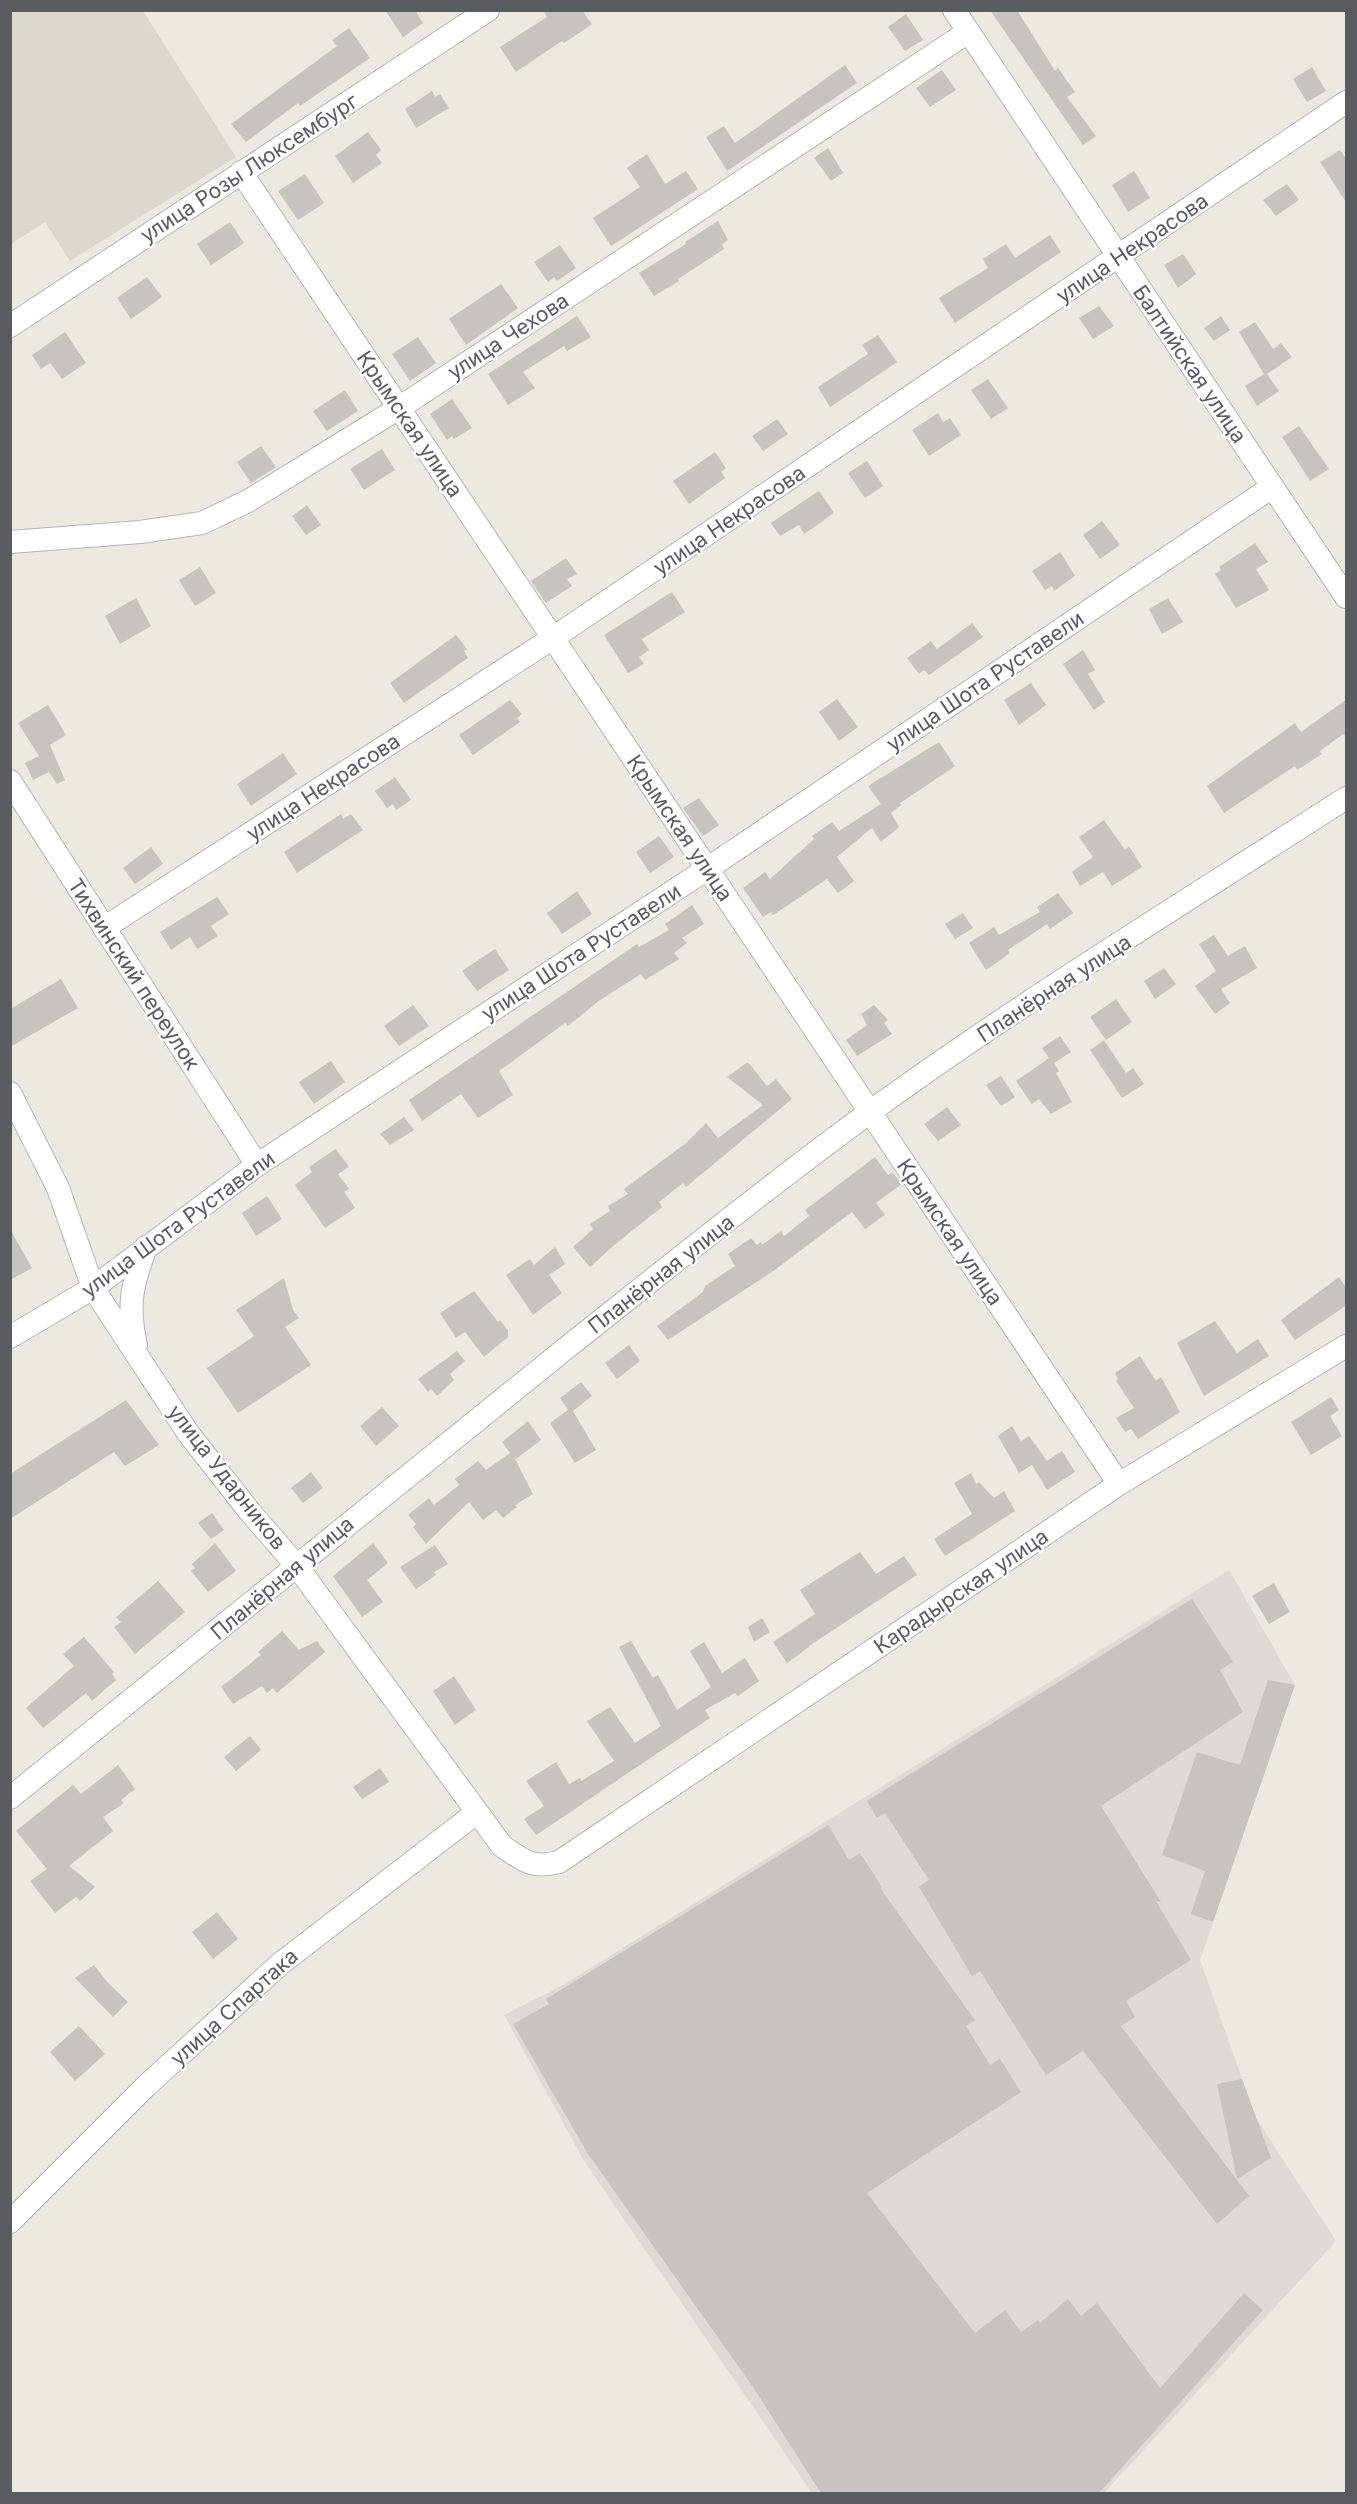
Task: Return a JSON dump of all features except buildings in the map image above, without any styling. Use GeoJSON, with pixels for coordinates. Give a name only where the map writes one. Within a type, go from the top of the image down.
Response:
{"type":"FeatureCollection","features":[{"type":"Feature","properties":{"kind":"street","name":"улица Розы Люксембург"},"geometry":{"type":"LineString","coordinates":[[10,326],[488,10]]}},
{"type":"Feature","properties":{"kind":"street","name":"Балтийская улица"},"geometry":{"type":"LineString","coordinates":[[954,10],[1347,597]]}},
{"type":"Feature","properties":{"kind":"street","name":"улица Чехова"},"geometry":{"type":"LineString","coordinates":[[10,542],[140,532],[202,523],[248,501],[399,408],[968,32]]}},
{"type":"Feature","properties":{"kind":"street","name":"улица Некрасова"},"geometry":{"type":"LineString","coordinates":[[104,928],[553,638],[1347,102]]}},
{"type":"Feature","properties":{"kind":"street","name":"Крымская улица"},"geometry":{"type":"LineString","coordinates":[[241,172],[1119,1484]]}},
{"type":"Feature","properties":{"kind":"street","name":"улица Шота Руставели"},"geometry":{"type":"LineString","coordinates":[[10,1337],[93,1288],[258,1166],[708,869],[1272,487]]}},
{"type":"Feature","properties":{"kind":"street","name":"Тихвинский переулок"},"geometry":{"type":"LineString","coordinates":[[10,782],[19,812],[104,928],[258,1166]]}},
{"type":"Feature","properties":{"kind":"street","name":"Планёрная улица"},"geometry":{"type":"LineString","coordinates":[[10,1798],[646,1285],[870,1112],[1011,1015],[1347,798]]}},
{"type":"Feature","properties":{"kind":"street","name":"улица Ударников"},"geometry":{"type":"LineString","coordinates":[[10,1093],[58,1188],[93,1288],[188,1433],[250,1512],[296,1565],[476,1813],[502,1846],[528,1863],[543,1866],[559,1862],[582,1847]]}},
{"type":"Feature","properties":{"kind":"street"},"geometry":{"type":"LineString","coordinates":[[139,1358],[130,1320],[132,1284],[146,1247]]}},
{"type":"Feature","properties":{"kind":"street","name":"Карадырская улица"},"geometry":{"type":"LineString","coordinates":[[582,1847],[1119,1484],[1347,1346]]}},
{"type":"Feature","properties":{"kind":"street","name":"улица Спартака"},"geometry":{"type":"LineString","coordinates":[[10,2222],[146,2086],[280,1964],[476,1813]]}},
{"type":"Feature","properties":{"kind":"shaded area"},"geometry":{"type":"Polygon","coordinates":[[[11,10],[143,11],[236,157],[70,261],[45,222],[11,244],[11,10]]]}},
{"type":"Feature","properties":{"kind":"shaded area"},"geometry":{"type":"Polygon","coordinates":[[[1229,1570],[1295,1685],[1200,1960],[1256,2118],[1336,2241],[1104,2493],[812,2493],[584,2161],[504,2015],[565,1984],[1229,1570]]]}}]}
